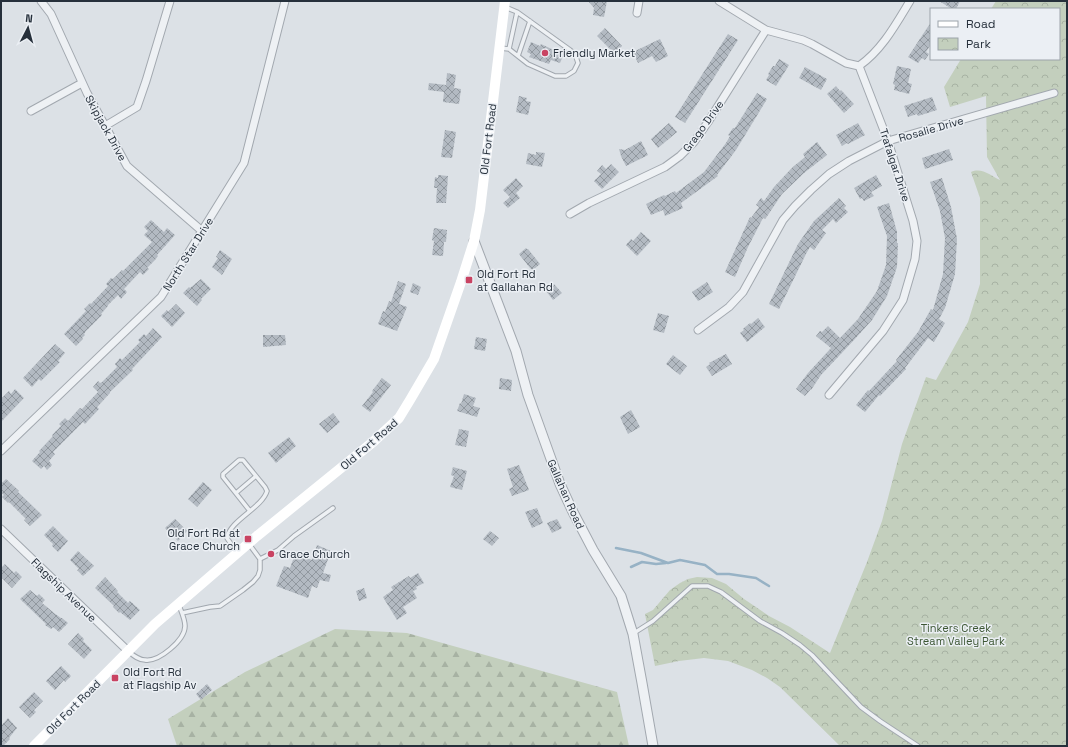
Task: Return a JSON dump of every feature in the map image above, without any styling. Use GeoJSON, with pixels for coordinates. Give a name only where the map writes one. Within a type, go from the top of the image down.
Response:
{"type":"FeatureCollection","features":[{"type":"Feature","properties":{"kind":"main road","name":"Old Fort Road"},"geometry":{"type":"LineString","coordinates":[[34,746],[155,624],[180,608],[248,543],[370,445],[399,418],[434,359],[459,289],[474,241],[504,48],[504,4]]}},
{"type":"Feature","properties":{"kind":"street","name":"Skipjack Drive"},"geometry":{"type":"LineString","coordinates":[[41,1],[51,14],[86,94],[128,166],[202,231]]}},
{"type":"Feature","properties":{"kind":"street"},"geometry":{"type":"LineString","coordinates":[[105,126],[137,107],[149,74],[170,1]]}},
{"type":"Feature","properties":{"kind":"street","name":"North Star Drive"},"geometry":{"type":"LineString","coordinates":[[1,451],[161,297],[244,163],[285,1]]}},
{"type":"Feature","properties":{"kind":"street"},"geometry":{"type":"LineString","coordinates":[[637,12],[639,1]]}},
{"type":"Feature","properties":{"kind":"street"},"geometry":{"type":"LineString","coordinates":[[719,1],[766,30],[803,40],[846,63],[859,66],[876,52],[890,34],[910,1]]}},
{"type":"Feature","properties":{"kind":"street","name":"Grago Drive"},"geometry":{"type":"LineString","coordinates":[[570,214],[589,203],[665,167],[680,156],[694,142],[708,122],[766,30]]}},
{"type":"Feature","properties":{"kind":"street","name":"Trafalgar Drive"},"geometry":{"type":"LineString","coordinates":[[829,395],[883,331],[903,300],[916,259],[917,240],[913,220],[888,141],[859,66]]}},
{"type":"Feature","properties":{"kind":"street"},"geometry":{"type":"LineString","coordinates":[[31,111],[82,83]]}},
{"type":"Feature","properties":{"kind":"street","name":"Rosalie Drive"},"geometry":{"type":"LineString","coordinates":[[698,330],[729,307],[743,292],[783,220],[811,190],[829,174],[849,161],[888,141],[1054,93]]}},
{"type":"Feature","properties":{"kind":"street","name":"Gallahan Road"},"geometry":{"type":"LineString","coordinates":[[474,241],[516,351],[528,395],[560,484],[593,550],[621,596],[633,634],[653,746]]}},
{"type":"Feature","properties":{"kind":"street","name":"Flagship Avenue"},"geometry":{"type":"LineString","coordinates":[[1,529],[128,651]]}},
{"type":"Feature","properties":{"kind":"lane"},"geometry":{"type":"LineString","coordinates":[[504,4],[517,12],[530,21],[575,54],[578,63],[574,72],[566,76],[555,76],[528,64],[504,48],[517,12]]}},
{"type":"Feature","properties":{"kind":"lane"},"geometry":{"type":"LineString","coordinates":[[518,56],[530,21]]}},
{"type":"Feature","properties":{"kind":"lane"},"geometry":{"type":"LineString","coordinates":[[237,553],[227,538],[228,533],[266,496],[267,491],[243,460],[239,460],[223,474],[223,477],[250,511]]}},
{"type":"Feature","properties":{"kind":"lane"},"geometry":{"type":"LineString","coordinates":[[236,493],[256,476]]}},
{"type":"Feature","properties":{"kind":"lane"},"geometry":{"type":"LineString","coordinates":[[260,559],[278,550],[294,536],[333,508]]}},
{"type":"Feature","properties":{"kind":"lane"},"geometry":{"type":"LineString","coordinates":[[128,651],[139,659],[150,660],[160,657],[179,640],[183,634],[185,626],[180,608],[220,606],[254,582],[260,570],[260,559],[248,543]]}},
{"type":"Feature","properties":{"kind":"lane"},"geometry":{"type":"LineString","coordinates":[[633,634],[653,621],[692,586],[708,586],[721,592],[760,621],[800,645],[812,655],[862,707],[880,722],[918,746]]}},
{"type":"Feature","properties":{"kind":"green space","name":"Tinkers Creek Stream Valley Park"},"geometry":{"type":"Polygon","coordinates":[[[996,1],[1067,1],[1067,746],[840,746],[780,687],[752,670],[728,661],[704,658],[655,666],[645,614],[653,610],[670,590],[680,583],[697,577],[712,578],[726,584],[744,599],[769,616],[790,627],[830,653],[882,521],[902,444],[926,377],[936,380],[968,322],[980,284],[980,198],[971,172],[983,171],[1000,180],[987,157],[986,96],[950,107],[944,87],[960,60],[1060,60],[1060,8],[992,8],[996,1]]]}},
{"type":"Feature","properties":{"kind":"green space"},"geometry":{"type":"Polygon","coordinates":[[[335,629],[407,633],[617,692],[629,746],[177,746],[168,719],[245,672],[335,629]]]}},
{"type":"Feature","properties":{"kind":"building"},"geometry":{"type":"Polygon","coordinates":[[[588,1],[607,1],[604,17],[593,15],[594,8],[588,1]]]}},
{"type":"Feature","properties":{"kind":"building"},"geometry":{"type":"Polygon","coordinates":[[[939,1],[960,1],[956,8],[950,8],[939,1]]]}},
{"type":"Feature","properties":{"kind":"building"},"geometry":{"type":"Polygon","coordinates":[[[930,24],[930,46],[926,52],[929,54],[925,60],[922,58],[918,63],[908,57],[930,24]]]}},
{"type":"Feature","properties":{"kind":"building"},"geometry":{"type":"Polygon","coordinates":[[[605,28],[622,46],[615,54],[597,36],[605,28]]]}},
{"type":"Feature","properties":{"kind":"building"},"geometry":{"type":"Polygon","coordinates":[[[728,34],[738,40],[685,123],[675,117],[728,34]]]}},
{"type":"Feature","properties":{"kind":"building"},"geometry":{"type":"Polygon","coordinates":[[[660,39],[668,56],[656,62],[652,56],[638,63],[633,52],[660,39]]]}},
{"type":"Feature","properties":{"kind":"building","name":"Friendly Market"},"geometry":{"type":"Polygon","coordinates":[[[531,42],[540,46],[541,44],[560,53],[559,55],[563,56],[560,63],[551,60],[549,64],[529,57],[531,54],[527,52],[531,42]]]}},
{"type":"Feature","properties":{"kind":"building"},"geometry":{"type":"Polygon","coordinates":[[[779,59],[789,65],[776,86],[766,80],[769,75],[768,74],[779,59]]]}},
{"type":"Feature","properties":{"kind":"building"},"geometry":{"type":"Polygon","coordinates":[[[897,66],[911,69],[908,83],[912,84],[909,94],[894,90],[895,85],[893,84],[897,66]]]}},
{"type":"Feature","properties":{"kind":"building"},"geometry":{"type":"Polygon","coordinates":[[[805,67],[827,79],[821,90],[799,78],[805,67]]]}},
{"type":"Feature","properties":{"kind":"building"},"geometry":{"type":"Polygon","coordinates":[[[447,73],[456,75],[454,88],[461,89],[459,104],[443,102],[444,92],[428,90],[429,83],[446,85],[447,73]]]}},
{"type":"Feature","properties":{"kind":"building"},"geometry":{"type":"Polygon","coordinates":[[[836,86],[854,104],[844,113],[827,94],[836,86]]]}},
{"type":"Feature","properties":{"kind":"building"},"geometry":{"type":"Polygon","coordinates":[[[757,93],[767,99],[736,150],[717,175],[718,176],[681,203],[683,208],[665,216],[663,210],[651,215],[646,204],[664,195],[665,196],[675,191],[676,193],[704,172],[726,143],[730,136],[728,135],[733,128],[735,128],[757,93]]]}},
{"type":"Feature","properties":{"kind":"building"},"geometry":{"type":"Polygon","coordinates":[[[519,96],[527,98],[526,101],[531,102],[528,115],[516,112],[519,96]]]}},
{"type":"Feature","properties":{"kind":"building"},"geometry":{"type":"Polygon","coordinates":[[[932,97],[937,110],[918,116],[917,114],[908,117],[904,106],[932,97]]]}},
{"type":"Feature","properties":{"kind":"building"},"geometry":{"type":"Polygon","coordinates":[[[669,123],[677,132],[658,148],[651,139],[669,123]]]}},
{"type":"Feature","properties":{"kind":"building"},"geometry":{"type":"Polygon","coordinates":[[[858,123],[865,135],[842,146],[836,135],[858,123]]]}},
{"type":"Feature","properties":{"kind":"building"},"geometry":{"type":"Polygon","coordinates":[[[445,130],[456,132],[452,158],[441,157],[445,130]]]}},
{"type":"Feature","properties":{"kind":"building"},"geometry":{"type":"Polygon","coordinates":[[[641,141],[648,155],[626,166],[619,149],[625,150],[641,141]]]}},
{"type":"Feature","properties":{"kind":"building"},"geometry":{"type":"Polygon","coordinates":[[[817,142],[827,155],[804,173],[782,194],[765,219],[763,218],[735,277],[725,272],[750,217],[751,218],[759,207],[756,205],[761,198],[764,201],[774,187],[805,157],[803,154],[817,142]]]}},
{"type":"Feature","properties":{"kind":"building"},"geometry":{"type":"Polygon","coordinates":[[[949,149],[953,160],[925,169],[922,158],[949,149]]]}},
{"type":"Feature","properties":{"kind":"building"},"geometry":{"type":"Polygon","coordinates":[[[536,152],[545,153],[542,167],[526,164],[528,153],[536,155],[536,152]]]}},
{"type":"Feature","properties":{"kind":"building"},"geometry":{"type":"Polygon","coordinates":[[[611,164],[619,172],[602,189],[594,181],[601,174],[597,171],[602,165],[606,169],[611,164]]]}},
{"type":"Feature","properties":{"kind":"building"},"geometry":{"type":"Polygon","coordinates":[[[438,175],[448,176],[446,203],[436,203],[437,188],[434,188],[435,177],[438,178],[438,175]]]}},
{"type":"Feature","properties":{"kind":"building"},"geometry":{"type":"Polygon","coordinates":[[[876,175],[882,186],[871,192],[874,196],[864,201],[862,198],[860,199],[854,188],[876,175]]]}},
{"type":"Feature","properties":{"kind":"building"},"geometry":{"type":"Polygon","coordinates":[[[516,178],[523,186],[516,193],[520,198],[508,208],[503,203],[510,197],[503,190],[516,178]]]}},
{"type":"Feature","properties":{"kind":"building"},"geometry":{"type":"Polygon","coordinates":[[[942,178],[951,207],[957,239],[955,274],[945,308],[939,319],[945,323],[934,342],[928,338],[905,368],[906,369],[880,396],[879,395],[865,412],[856,405],[868,390],[869,391],[897,361],[896,360],[918,332],[931,309],[933,310],[943,274],[945,238],[940,211],[930,182],[942,178]]]}},
{"type":"Feature","properties":{"kind":"building"},"geometry":{"type":"Polygon","coordinates":[[[839,198],[846,206],[844,208],[848,212],[836,223],[833,219],[822,230],[826,233],[814,250],[810,247],[779,309],[769,304],[798,244],[814,221],[839,198]]]}},
{"type":"Feature","properties":{"kind":"building"},"geometry":{"type":"Polygon","coordinates":[[[889,203],[897,232],[898,243],[897,267],[887,296],[872,320],[821,375],[805,396],[796,389],[808,373],[831,348],[816,336],[820,331],[822,332],[828,326],[840,338],[858,319],[877,291],[886,265],[887,236],[877,207],[889,203]]]}},
{"type":"Feature","properties":{"kind":"building"},"geometry":{"type":"Polygon","coordinates":[[[151,220],[164,232],[167,228],[175,235],[147,268],[149,269],[143,275],[140,272],[124,289],[127,292],[121,299],[118,295],[108,305],[101,314],[102,315],[86,331],[82,338],[83,339],[76,346],[64,334],[86,311],[84,309],[90,303],[91,304],[108,286],[106,284],[111,278],[113,279],[122,270],[123,271],[152,242],[144,235],[148,231],[144,227],[151,220]]]}},
{"type":"Feature","properties":{"kind":"building"},"geometry":{"type":"Polygon","coordinates":[[[434,228],[447,230],[443,256],[432,255],[434,228]]]}},
{"type":"Feature","properties":{"kind":"building"},"geometry":{"type":"Polygon","coordinates":[[[641,232],[651,241],[637,256],[626,245],[631,239],[633,241],[641,232]]]}},
{"type":"Feature","properties":{"kind":"building"},"geometry":{"type":"Polygon","coordinates":[[[526,248],[540,264],[533,270],[519,254],[526,248]]]}},
{"type":"Feature","properties":{"kind":"building"},"geometry":{"type":"Polygon","coordinates":[[[220,250],[232,259],[222,275],[212,267],[218,258],[216,257],[220,250]]]}},
{"type":"Feature","properties":{"kind":"building"},"geometry":{"type":"Polygon","coordinates":[[[201,279],[211,289],[201,299],[202,300],[197,306],[183,293],[201,279]]]}},
{"type":"Feature","properties":{"kind":"building"},"geometry":{"type":"Polygon","coordinates":[[[398,281],[406,284],[399,304],[407,307],[397,331],[378,324],[383,311],[385,312],[389,301],[391,302],[398,281]]]}},
{"type":"Feature","properties":{"kind":"building"},"geometry":{"type":"Polygon","coordinates":[[[707,282],[713,292],[698,301],[692,292],[707,282]]]}},
{"type":"Feature","properties":{"kind":"building"},"geometry":{"type":"Polygon","coordinates":[[[413,283],[421,287],[418,295],[410,292],[413,283]]]}},
{"type":"Feature","properties":{"kind":"building"},"geometry":{"type":"Polygon","coordinates":[[[554,284],[562,293],[553,300],[546,291],[554,284]]]}},
{"type":"Feature","properties":{"kind":"building"},"geometry":{"type":"Polygon","coordinates":[[[176,304],[185,313],[172,327],[161,316],[167,310],[168,312],[176,304]]]}},
{"type":"Feature","properties":{"kind":"building"},"geometry":{"type":"Polygon","coordinates":[[[658,313],[669,316],[664,333],[653,330],[658,313]]]}},
{"type":"Feature","properties":{"kind":"building"},"geometry":{"type":"Polygon","coordinates":[[[758,318],[765,327],[747,342],[740,333],[750,323],[751,324],[758,318]]]}},
{"type":"Feature","properties":{"kind":"building"},"geometry":{"type":"Polygon","coordinates":[[[153,328],[162,337],[132,369],[133,370],[110,392],[97,407],[99,409],[85,424],[83,422],[53,452],[55,454],[49,461],[52,465],[47,470],[44,466],[41,469],[32,461],[61,426],[59,424],[65,418],[68,421],[80,408],[82,409],[98,392],[93,387],[98,381],[100,383],[102,382],[117,367],[115,364],[120,358],[122,360],[140,342],[138,340],[144,334],[146,336],[153,328]]]}},
{"type":"Feature","properties":{"kind":"building"},"geometry":{"type":"Polygon","coordinates":[[[263,335],[285,335],[286,345],[263,347],[263,335]]]}},
{"type":"Feature","properties":{"kind":"building"},"geometry":{"type":"Polygon","coordinates":[[[476,337],[487,339],[485,351],[474,349],[476,337]]]}},
{"type":"Feature","properties":{"kind":"building"},"geometry":{"type":"Polygon","coordinates":[[[55,344],[65,353],[58,361],[60,362],[41,381],[39,379],[32,387],[23,378],[55,344]]]}},
{"type":"Feature","properties":{"kind":"building"},"geometry":{"type":"Polygon","coordinates":[[[726,354],[732,364],[712,376],[706,367],[710,364],[709,363],[726,354]]]}},
{"type":"Feature","properties":{"kind":"building"},"geometry":{"type":"Polygon","coordinates":[[[673,355],[687,366],[680,375],[666,364],[673,355]]]}},
{"type":"Feature","properties":{"kind":"building"},"geometry":{"type":"Polygon","coordinates":[[[382,378],[391,385],[370,412],[362,406],[382,378]]]}},
{"type":"Feature","properties":{"kind":"building"},"geometry":{"type":"Polygon","coordinates":[[[500,378],[512,380],[511,391],[499,389],[500,378]]]}},
{"type":"Feature","properties":{"kind":"building"},"geometry":{"type":"Polygon","coordinates":[[[15,389],[24,398],[1,422],[1,399],[9,391],[11,394],[15,389]]]}},
{"type":"Feature","properties":{"kind":"building"},"geometry":{"type":"Polygon","coordinates":[[[464,394],[476,398],[473,406],[480,408],[477,417],[457,411],[464,394]]]}},
{"type":"Feature","properties":{"kind":"building"},"geometry":{"type":"Polygon","coordinates":[[[631,410],[640,427],[628,434],[620,417],[631,410]]]}},
{"type":"Feature","properties":{"kind":"building"},"geometry":{"type":"Polygon","coordinates":[[[333,413],[340,422],[327,433],[319,424],[333,413]]]}},
{"type":"Feature","properties":{"kind":"building"},"geometry":{"type":"Polygon","coordinates":[[[459,429],[469,431],[466,447],[455,445],[459,429]]]}},
{"type":"Feature","properties":{"kind":"building"},"geometry":{"type":"Polygon","coordinates":[[[289,437],[296,446],[276,463],[268,453],[289,437]]]}},
{"type":"Feature","properties":{"kind":"building"},"geometry":{"type":"Polygon","coordinates":[[[519,465],[529,490],[512,496],[509,489],[513,487],[507,469],[519,465]]]}},
{"type":"Feature","properties":{"kind":"building"},"geometry":{"type":"Polygon","coordinates":[[[453,467],[467,471],[462,490],[450,487],[454,476],[451,475],[453,467]]]}},
{"type":"Feature","properties":{"kind":"building"},"geometry":{"type":"Polygon","coordinates":[[[6,479],[42,515],[30,526],[24,520],[26,519],[2,497],[4,495],[1,492],[1,484],[6,479]]]}},
{"type":"Feature","properties":{"kind":"building"},"geometry":{"type":"Polygon","coordinates":[[[203,482],[212,490],[197,507],[188,499],[203,482]]]}},
{"type":"Feature","properties":{"kind":"building"},"geometry":{"type":"Polygon","coordinates":[[[537,508],[543,523],[532,528],[525,512],[537,508]]]}},
{"type":"Feature","properties":{"kind":"building"},"geometry":{"type":"Polygon","coordinates":[[[175,519],[187,531],[178,541],[165,528],[175,519]]]}},
{"type":"Feature","properties":{"kind":"building"},"geometry":{"type":"Polygon","coordinates":[[[557,519],[562,528],[552,533],[547,523],[557,519]]]}},
{"type":"Feature","properties":{"kind":"building"},"geometry":{"type":"Polygon","coordinates":[[[53,526],[68,541],[58,552],[52,546],[53,544],[44,535],[53,526]]]}},
{"type":"Feature","properties":{"kind":"building"},"geometry":{"type":"Polygon","coordinates":[[[490,531],[499,538],[492,546],[483,539],[490,531]]]}},
{"type":"Feature","properties":{"kind":"building"},"geometry":{"type":"Polygon","coordinates":[[[317,545],[331,551],[323,573],[331,575],[329,582],[320,580],[317,588],[312,586],[308,598],[276,586],[284,566],[290,568],[294,557],[296,558],[297,554],[312,560],[317,545]]]}},
{"type":"Feature","properties":{"kind":"building"},"geometry":{"type":"Polygon","coordinates":[[[78,551],[94,566],[83,576],[77,570],[79,569],[70,560],[78,551]]]}},
{"type":"Feature","properties":{"kind":"building"},"geometry":{"type":"Polygon","coordinates":[[[5,564],[14,573],[16,571],[22,577],[12,588],[1,577],[1,568],[5,564]]]}},
{"type":"Feature","properties":{"kind":"building"},"geometry":{"type":"Polygon","coordinates":[[[418,573],[424,583],[416,587],[417,589],[413,591],[417,598],[403,607],[407,613],[397,620],[383,597],[393,590],[391,587],[409,576],[410,578],[418,573]]]}},
{"type":"Feature","properties":{"kind":"building"},"geometry":{"type":"Polygon","coordinates":[[[105,577],[128,603],[130,601],[140,610],[130,620],[120,612],[119,613],[113,607],[114,606],[95,588],[105,577]]]}},
{"type":"Feature","properties":{"kind":"building"},"geometry":{"type":"Polygon","coordinates":[[[364,588],[367,598],[359,601],[356,591],[364,588]]]}},
{"type":"Feature","properties":{"kind":"building"},"geometry":{"type":"Polygon","coordinates":[[[30,590],[37,596],[39,594],[45,600],[42,603],[68,623],[59,632],[53,627],[51,629],[45,625],[46,624],[20,599],[30,590]]]}},
{"type":"Feature","properties":{"kind":"building"},"geometry":{"type":"Polygon","coordinates":[[[78,633],[84,639],[83,641],[92,650],[84,659],[68,644],[78,633]]]}},
{"type":"Feature","properties":{"kind":"building"},"geometry":{"type":"Polygon","coordinates":[[[61,666],[71,676],[65,682],[64,680],[55,690],[46,681],[61,666]]]}},
{"type":"Feature","properties":{"kind":"building"},"geometry":{"type":"Polygon","coordinates":[[[207,684],[212,690],[201,700],[196,694],[207,684]]]}},
{"type":"Feature","properties":{"kind":"building"},"geometry":{"type":"Polygon","coordinates":[[[34,692],[43,701],[34,710],[36,712],[30,718],[19,707],[34,692]]]}},
{"type":"Feature","properties":{"kind":"building"},"geometry":{"type":"Polygon","coordinates":[[[8,718],[17,728],[9,738],[10,739],[3,746],[1,746],[1,726],[8,718]]]}},
{"type":"Feature","properties":{"kind":"waterway"},"geometry":{"type":"LineString","coordinates":[[616,548],[641,553],[668,563],[680,560],[705,565],[717,574],[729,574],[756,578],[769,586]]}},
{"type":"Feature","properties":{"kind":"waterway"},"geometry":{"type":"LineString","coordinates":[[631,567],[642,562],[656,564],[666,563]]}},
{"type":"Feature","properties":{"kind":"place","name":"Friendly Market"},"geometry":{"type":"Point","coordinates":[545,53]}},
{"type":"Feature","properties":{"kind":"place","name":"Old Fort Rd at Gallahan Rd"},"geometry":{"type":"Point","coordinates":[469,280]}},
{"type":"Feature","properties":{"kind":"place","name":"Old Fort Rd at Grace Church"},"geometry":{"type":"Point","coordinates":[248,539]}},
{"type":"Feature","properties":{"kind":"place","name":"Grace Church"},"geometry":{"type":"Point","coordinates":[271,554]}},
{"type":"Feature","properties":{"kind":"place","name":"Old Fort Rd at Flagship Av"},"geometry":{"type":"Point","coordinates":[115,678]}}]}
